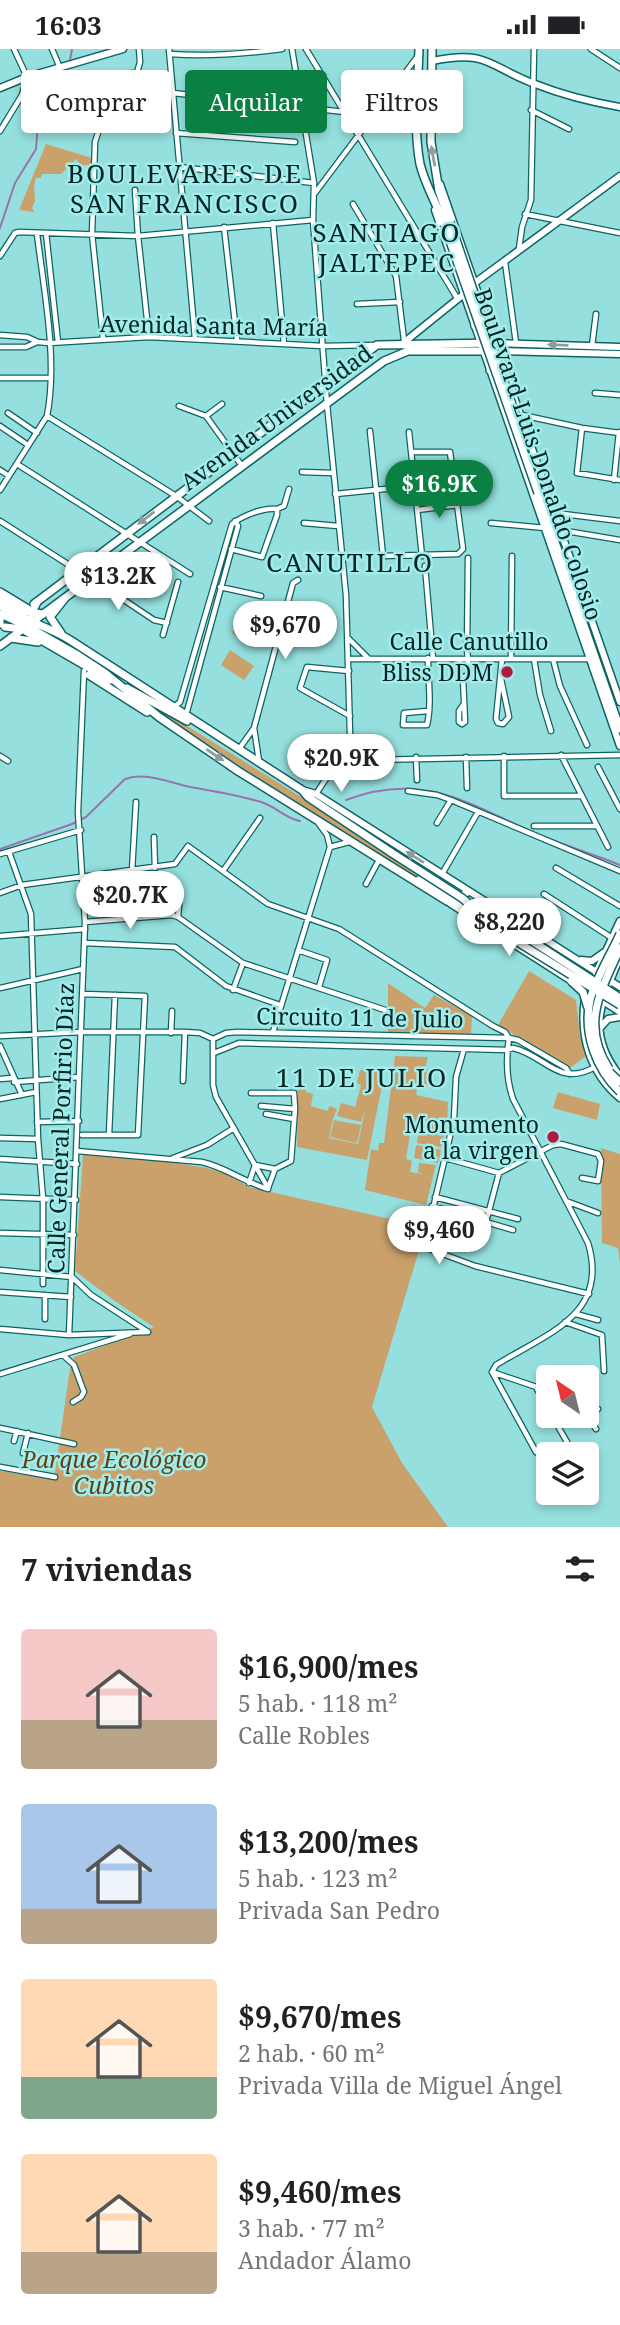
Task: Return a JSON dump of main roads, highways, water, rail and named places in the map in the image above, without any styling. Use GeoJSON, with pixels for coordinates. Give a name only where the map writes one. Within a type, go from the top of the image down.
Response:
{"type":"FeatureCollection","features":[{"type":"Feature","properties":{"kind":"main road","name":"Boulevard Luis Donaldo Colosio"},"geometry":{"type":"LineString","coordinates":[[432,49],[431,142],[447,223]]}},
{"type":"Feature","properties":{"kind":"main road","name":"Boulevard Luis Donaldo Colosio"},"geometry":{"type":"LineString","coordinates":[[419,52],[417,130],[420,164],[425,182],[447,223]]}},
{"type":"Feature","properties":{"kind":"main road"},"geometry":{"type":"LineString","coordinates":[[447,223],[620,717]]}},
{"type":"Feature","properties":{"kind":"main road"},"geometry":{"type":"LineString","coordinates":[[475,326],[485,330],[489,321]]}},
{"type":"Feature","properties":{"kind":"main road","name":"Avenida Universidad"},"geometry":{"type":"LineString","coordinates":[[37,602],[377,345],[403,342],[496,343]]}},
{"type":"Feature","properties":{"kind":"main road","name":"Avenida Universidad"},"geometry":{"type":"LineString","coordinates":[[44,613],[396,354],[408,351],[499,351]]}},
{"type":"Feature","properties":{"kind":"main road"},"geometry":{"type":"LineString","coordinates":[[490,370],[497,362],[505,366]]}},
{"type":"Feature","properties":{"kind":"main road"},"geometry":{"type":"LineString","coordinates":[[214,467],[223,480]]}},
{"type":"Feature","properties":{"kind":"main road"},"geometry":{"type":"LineString","coordinates":[[547,512],[620,729]]}},
{"type":"Feature","properties":{"kind":"main road"},"geometry":{"type":"LineString","coordinates":[[0,592],[24,620]]}},
{"type":"Feature","properties":{"kind":"main road"},"geometry":{"type":"LineString","coordinates":[[63,636],[50,617],[65,598]]}},
{"type":"Feature","properties":{"kind":"main road"},"geometry":{"type":"LineString","coordinates":[[0,599],[24,620]]}},
{"type":"Feature","properties":{"kind":"main road"},"geometry":{"type":"LineString","coordinates":[[37,602],[37,609],[44,613]]}},
{"type":"Feature","properties":{"kind":"main road"},"geometry":{"type":"LineString","coordinates":[[0,646],[11,638],[37,602]]}},
{"type":"Feature","properties":{"kind":"main road"},"geometry":{"type":"LineString","coordinates":[[0,606],[76,653],[159,717],[317,822],[447,901],[499,921],[620,1001]]}},
{"type":"Feature","properties":{"kind":"main road"},"geometry":{"type":"LineString","coordinates":[[1,626],[44,613]]}},
{"type":"Feature","properties":{"kind":"main road"},"geometry":{"type":"LineString","coordinates":[[0,614],[24,620],[63,636],[302,790],[308,797],[462,898],[493,926],[583,992],[588,1007],[589,1035],[593,1049],[603,1066],[620,1083]]}},
{"type":"Feature","properties":{"kind":"main road"},"geometry":{"type":"LineString","coordinates":[[1,626],[8,631],[11,638]]}},
{"type":"Feature","properties":{"kind":"main road"},"geometry":{"type":"LineString","coordinates":[[11,638],[36,642],[145,712],[159,717]]}},
{"type":"Feature","properties":{"kind":"main road"},"geometry":{"type":"LineString","coordinates":[[117,683],[143,695],[176,717],[201,726]]}},
{"type":"Feature","properties":{"kind":"main road"},"geometry":{"type":"LineString","coordinates":[[405,875],[459,899],[467,892]]}},
{"type":"Feature","properties":{"kind":"main road"},"geometry":{"type":"LineString","coordinates":[[616,936],[590,999],[589,1017],[590,1040],[597,1061],[606,1077],[620,1092]]}},
{"type":"Feature","properties":{"kind":"main road"},"geometry":{"type":"LineString","coordinates":[[620,948],[596,1002],[594,1028],[604,1061],[620,1083]]}},
{"type":"Feature","properties":{"kind":"main road"},"geometry":{"type":"LineString","coordinates":[[535,957],[620,1001]]}},
{"type":"Feature","properties":{"kind":"waterway"},"geometry":{"type":"LineString","coordinates":[[70,60],[72,49]]}},
{"type":"Feature","properties":{"kind":"waterway"},"geometry":{"type":"LineString","coordinates":[[0,228],[15,183],[36,149],[37,133]]}},
{"type":"Feature","properties":{"kind":"waterway"},"geometry":{"type":"LineString","coordinates":[[0,849],[86,817],[125,779],[133,777],[158,779],[226,793],[266,804],[300,821]]}},
{"type":"Feature","properties":{"kind":"waterway"},"geometry":{"type":"LineString","coordinates":[[346,800],[373,792],[398,789],[444,794],[620,865]]}},
{"type":"Feature","properties":{"kind":"place","name":"Bliss DDM"},"geometry":{"type":"Point","coordinates":[507,672]}},
{"type":"Feature","properties":{"kind":"place","name":"Monumento a la virgen"},"geometry":{"type":"Point","coordinates":[553,1137]}},
{"type":"Feature","properties":{"kind":"district","name":"BOULEVARES DE SAN FRANCISCO"},"geometry":{"type":"Point","coordinates":[185,188]}},
{"type":"Feature","properties":{"kind":"district","name":"SANTIAGO JALTEPEC"},"geometry":{"type":"Point","coordinates":[387,246]}},
{"type":"Feature","properties":{"kind":"district","name":"CANUTILLO"},"geometry":{"type":"Point","coordinates":[350,562]}},
{"type":"Feature","properties":{"kind":"district","name":"11 DE JULIO"},"geometry":{"type":"Point","coordinates":[362,1077]}},
{"type":"Feature","properties":{"kind":"park label","name":"Parque Ecológico Cubitos"},"geometry":{"type":"Point","coordinates":[114,1472]}}]}
